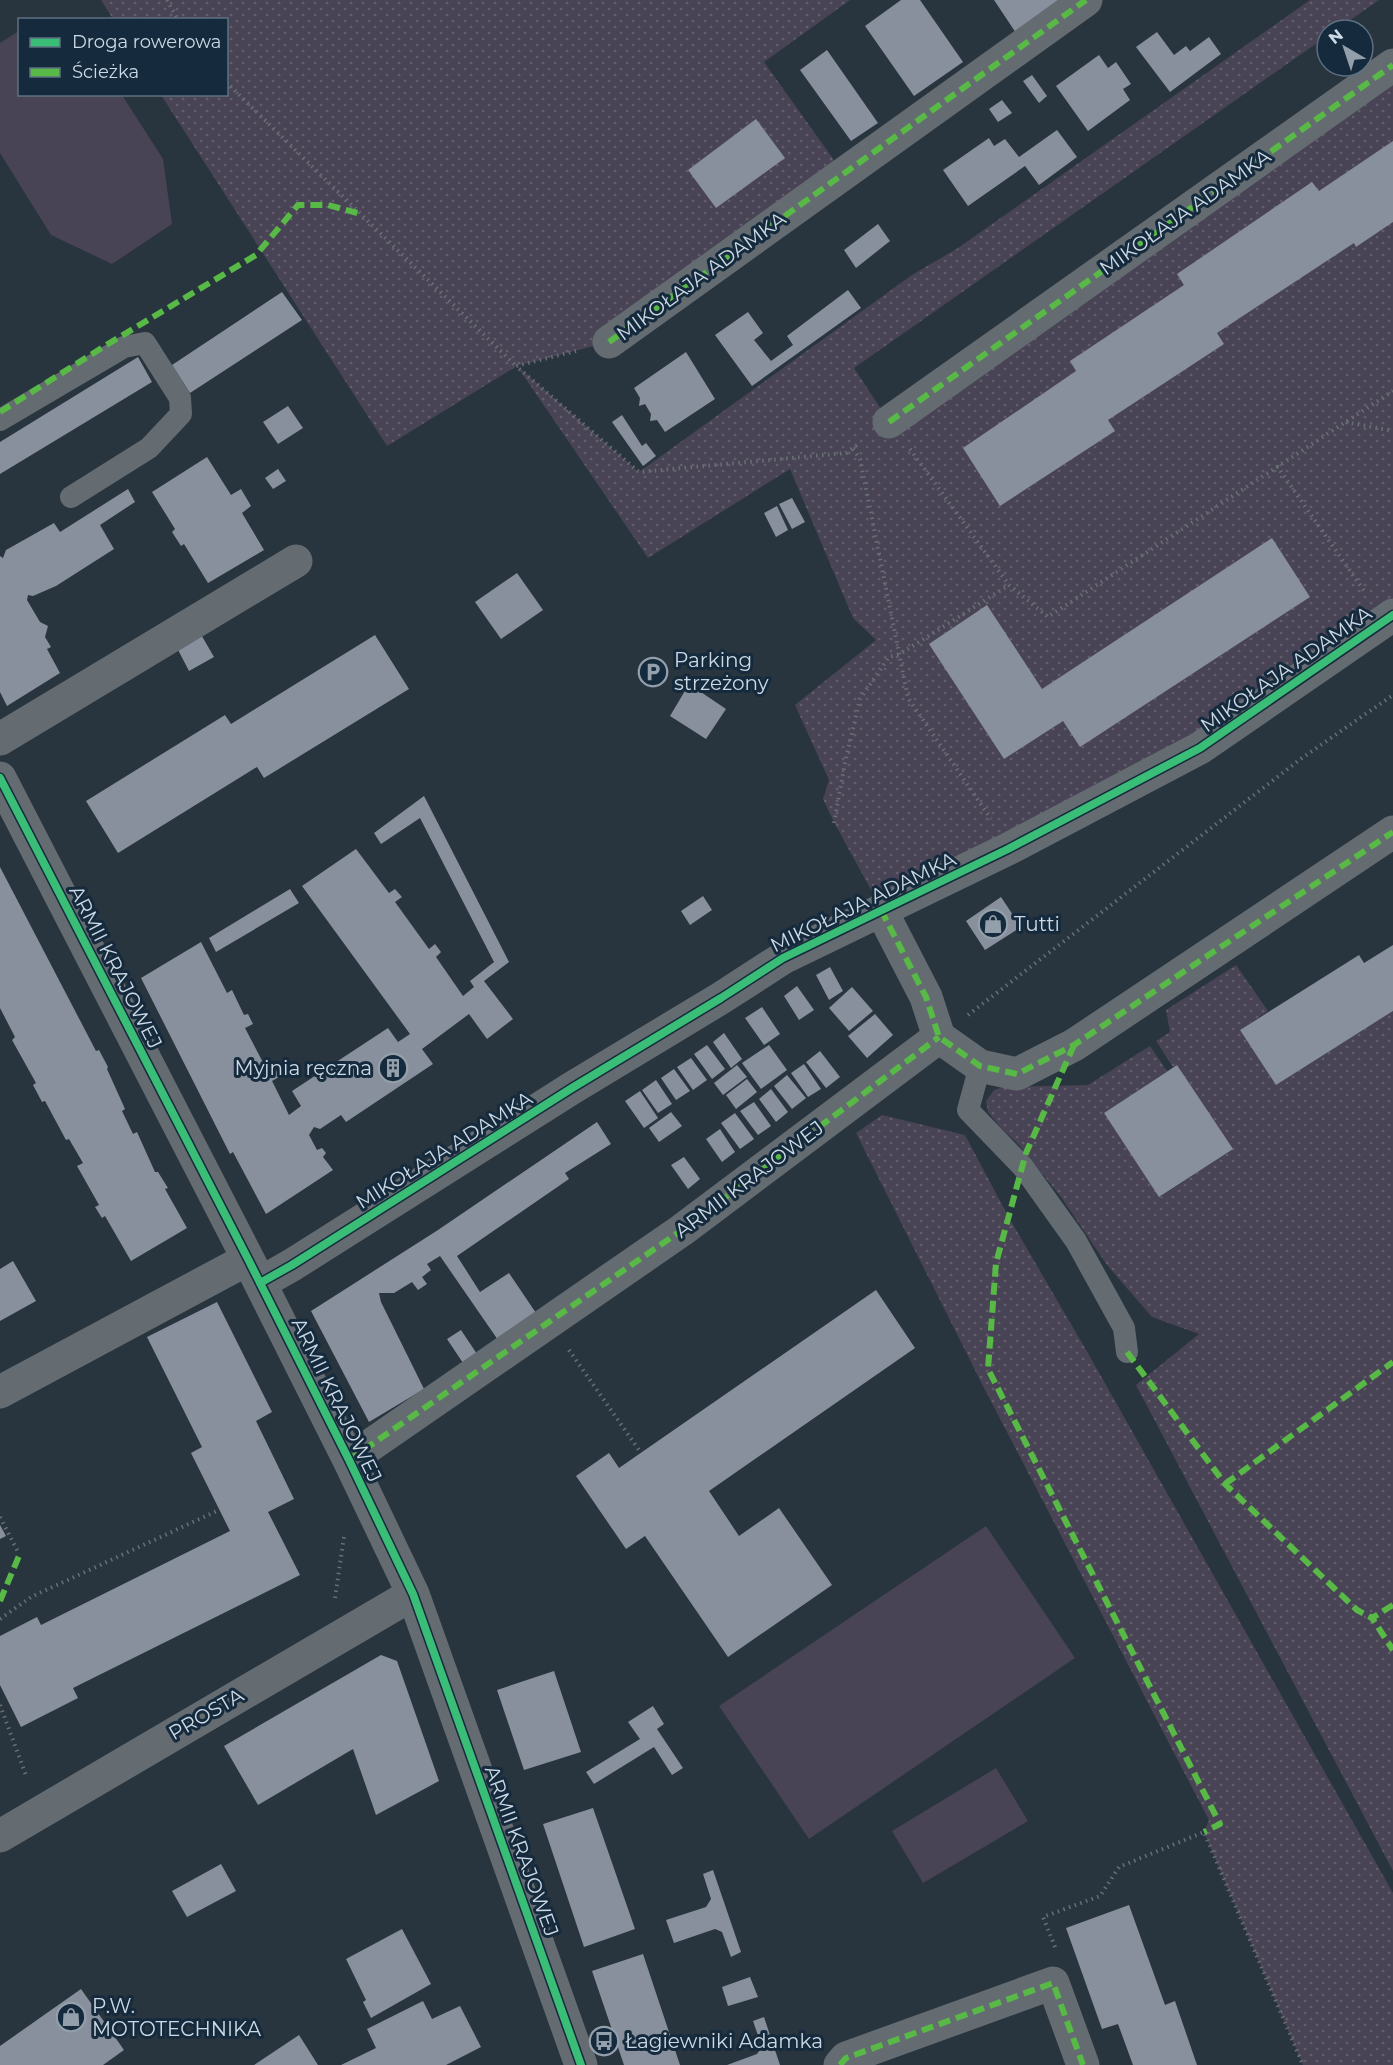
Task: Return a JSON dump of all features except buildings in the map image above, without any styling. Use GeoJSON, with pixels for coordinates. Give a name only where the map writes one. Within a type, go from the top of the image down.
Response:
{"type":"FeatureCollection","features":[{"type":"Feature","properties":{"kind":"street","name":"MIKOŁAJA ADAMKA"},"geometry":{"type":"LineString","coordinates":[[609,342],[1086,0]]}},
{"type":"Feature","properties":{"kind":"street","name":"MIKOŁAJA ADAMKA"},"geometry":{"type":"LineString","coordinates":[[889,422],[1393,64]]}},
{"type":"Feature","properties":{"kind":"street"},"geometry":{"type":"LineString","coordinates":[[0,739],[296,561]]}},
{"type":"Feature","properties":{"kind":"street","name":"MIKOŁAJA ADAMKA"},"geometry":{"type":"LineString","coordinates":[[0,1392],[254,1271],[292,1265],[783,958],[1008,849],[1200,748],[1389,618]]}},
{"type":"Feature","properties":{"kind":"street","name":"ARMII KRAJOWEJ"},"geometry":{"type":"LineString","coordinates":[[0,778],[254,1271],[413,1594],[581,2065]]}},
{"type":"Feature","properties":{"kind":"street"},"geometry":{"type":"LineString","coordinates":[[939,1037],[980,1066],[1017,1074],[1074,1045],[1393,832]]}},
{"type":"Feature","properties":{"kind":"street","name":"MIKOŁAJA ADAMKA"},"geometry":{"type":"LineString","coordinates":[[881,910],[926,997],[939,1037]]}},
{"type":"Feature","properties":{"kind":"street","name":"ARMII KRAJOWEJ"},"geometry":{"type":"LineString","coordinates":[[349,1460],[682,1230],[939,1037]]}},
{"type":"Feature","properties":{"kind":"street","name":"PROSTA"},"geometry":{"type":"LineString","coordinates":[[0,1836],[413,1594]]}},
{"type":"Feature","properties":{"kind":"street"},"geometry":{"type":"LineString","coordinates":[[840,2065],[846,2058],[1053,1983],[1083,2065]]}},
{"type":"Feature","properties":{"kind":"lane"},"geometry":{"type":"LineString","coordinates":[[0,420],[124,347],[145,343],[180,398],[181,414],[149,448],[71,497]]}},
{"type":"Feature","properties":{"kind":"lane"},"geometry":{"type":"LineString","coordinates":[[980,1066],[968,1110],[1023,1167],[1077,1240],[1125,1328],[1126,1352]]}},
{"type":"Feature","properties":{"kind":"path"},"geometry":{"type":"LineString","coordinates":[[167,0],[177,18]]}},
{"type":"Feature","properties":{"kind":"path"},"geometry":{"type":"LineString","coordinates":[[228,84],[516,366],[639,472],[846,453],[853,449],[860,459],[909,698],[994,823],[1008,849]]}},
{"type":"Feature","properties":{"kind":"path"},"geometry":{"type":"LineString","coordinates":[[516,366],[609,342]]}},
{"type":"Feature","properties":{"kind":"path"},"geometry":{"type":"LineString","coordinates":[[889,422],[980,542],[1009,585],[1048,617],[1345,421],[1393,392]]}},
{"type":"Feature","properties":{"kind":"path"},"geometry":{"type":"LineString","coordinates":[[1345,421],[1393,431]]}},
{"type":"Feature","properties":{"kind":"path"},"geometry":{"type":"LineString","coordinates":[[1277,466],[1389,618]]}},
{"type":"Feature","properties":{"kind":"path"},"geometry":{"type":"LineString","coordinates":[[834,823],[860,699],[889,657],[900,654],[1009,585]]}},
{"type":"Feature","properties":{"kind":"path"},"geometry":{"type":"LineString","coordinates":[[939,1037],[1302,758],[1393,695]]}},
{"type":"Feature","properties":{"kind":"path"},"geometry":{"type":"LineString","coordinates":[[565,1344],[641,1453]]}},
{"type":"Feature","properties":{"kind":"path"},"geometry":{"type":"LineString","coordinates":[[0,1619],[31,1597],[219,1510]]}},
{"type":"Feature","properties":{"kind":"path"},"geometry":{"type":"LineString","coordinates":[[0,1517],[18,1552]]}},
{"type":"Feature","properties":{"kind":"path"},"geometry":{"type":"LineString","coordinates":[[344,1594],[334,1600],[345,1533]]}},
{"type":"Feature","properties":{"kind":"path"},"geometry":{"type":"LineString","coordinates":[[0,1705],[27,1779]]}},
{"type":"Feature","properties":{"kind":"path"},"geometry":{"type":"LineString","coordinates":[[18,1785],[37,1774]]}},
{"type":"Feature","properties":{"kind":"path"},"geometry":{"type":"LineString","coordinates":[[1053,1983],[1063,1969],[1043,1917],[1100,1896],[1119,1868],[1204,1832],[1303,2065]]}},
{"type":"Feature","properties":{"kind":"shaded area"},"geometry":{"type":"Polygon","coordinates":[[[101,0],[850,0],[764,62],[844,174],[609,342],[517,366],[387,446],[162,96],[228,96],[228,18],[112,18],[101,0]]]}},
{"type":"Feature","properties":{"kind":"shaded area"},"geometry":{"type":"Polygon","coordinates":[[[1310,0],[1379,0],[1353,18],[1315,18],[1315,44],[854,368],[889,421],[1393,65],[1393,615],[1200,748],[881,910],[823,799],[829,780],[795,705],[876,640],[853,618],[790,469],[648,558],[517,366],[639,472],[912,275],[958,248],[1310,0]]]}},
{"type":"Feature","properties":{"kind":"shaded area"},"geometry":{"type":"Polygon","coordinates":[[[18,32],[18,96],[123,96],[163,159],[172,224],[112,264],[51,235],[0,153],[0,43],[18,32]]]}},
{"type":"Feature","properties":{"kind":"shaded area"},"geometry":{"type":"Polygon","coordinates":[[[1236,965],[1268,1011],[1240,1030],[1276,1085],[1393,1011],[1393,1871],[1136,1385],[1199,1334],[1152,1317],[1107,1265],[1061,1197],[1019,1145],[988,1112],[986,1101],[994,1090],[1003,1087],[1088,1085],[1150,1046],[1167,1071],[1104,1113],[1160,1197],[1232,1149],[1177,1065],[1173,1067],[1156,1041],[1170,1032],[1166,1010],[1236,965]]]}},
{"type":"Feature","properties":{"kind":"shaded area"},"geometry":{"type":"Polygon","coordinates":[[[882,1115],[965,1135],[1008,1216],[1393,1893],[1393,2065],[1303,2065],[1204,1832],[1209,1820],[982,1384],[856,1133],[882,1115]]]}},
{"type":"Feature","properties":{"kind":"shaded area"},"geometry":{"type":"Polygon","coordinates":[[[986,1526],[1075,1658],[809,1839],[719,1706],[986,1526]]]}},
{"type":"Feature","properties":{"kind":"shaded area"},"geometry":{"type":"Polygon","coordinates":[[[996,1768],[1028,1821],[923,1883],[892,1831],[996,1768]]]}},
{"type":"Feature","properties":{"kind":"marked path"},"geometry":{"type":"LineString","coordinates":[[609,342],[1086,0]]}},
{"type":"Feature","properties":{"kind":"marked path"},"geometry":{"type":"LineString","coordinates":[[889,422],[1393,65]]}},
{"type":"Feature","properties":{"kind":"marked path"},"geometry":{"type":"LineString","coordinates":[[0,412],[256,255],[298,205],[328,205],[361,214]]}},
{"type":"Feature","properties":{"kind":"marked path"},"geometry":{"type":"LineString","coordinates":[[881,910],[926,997],[939,1037],[980,1066],[1017,1074],[1074,1045],[1393,832]]}},
{"type":"Feature","properties":{"kind":"marked path"},"geometry":{"type":"LineString","coordinates":[[349,1460],[682,1230],[939,1037]]}},
{"type":"Feature","properties":{"kind":"marked path"},"geometry":{"type":"LineString","coordinates":[[1074,1045],[1026,1153],[996,1263],[988,1369],[1220,1824],[1204,1832]]}},
{"type":"Feature","properties":{"kind":"marked path"},"geometry":{"type":"LineString","coordinates":[[1127,1352],[1225,1484],[1357,1610],[1372,1618]]}},
{"type":"Feature","properties":{"kind":"marked path"},"geometry":{"type":"LineString","coordinates":[[1225,1484],[1393,1362]]}},
{"type":"Feature","properties":{"kind":"marked path"},"geometry":{"type":"LineString","coordinates":[[0,1601],[19,1556],[18,1552]]}},
{"type":"Feature","properties":{"kind":"marked path"},"geometry":{"type":"LineString","coordinates":[[1393,1605],[1372,1618],[1393,1650]]}},
{"type":"Feature","properties":{"kind":"marked path"},"geometry":{"type":"LineString","coordinates":[[840,2065],[846,2058],[1053,1983],[1083,2065]]}},
{"type":"Feature","properties":{"kind":"cycle path"},"geometry":{"type":"LineString","coordinates":[[260,1283],[783,958],[1008,849],[1200,748],[1393,615]]}},
{"type":"Feature","properties":{"kind":"cycle path"},"geometry":{"type":"LineString","coordinates":[[0,778],[248,1259],[413,1594],[581,2065]]}},
{"type":"Feature","properties":{"kind":"place","name":"Parking strzeżony"},"geometry":{"type":"Point","coordinates":[653,672]}},
{"type":"Feature","properties":{"kind":"place","name":"Tutti"},"geometry":{"type":"Point","coordinates":[993,924]}},
{"type":"Feature","properties":{"kind":"place","name":"Myjnia ręczna"},"geometry":{"type":"Point","coordinates":[393,1068]}},
{"type":"Feature","properties":{"kind":"place","name":"P.W. MOTOTECHNIKA"},"geometry":{"type":"Point","coordinates":[71,2017]}},
{"type":"Feature","properties":{"kind":"place","name":"Łagiewniki Adamka"},"geometry":{"type":"Point","coordinates":[604,2041]}}]}
